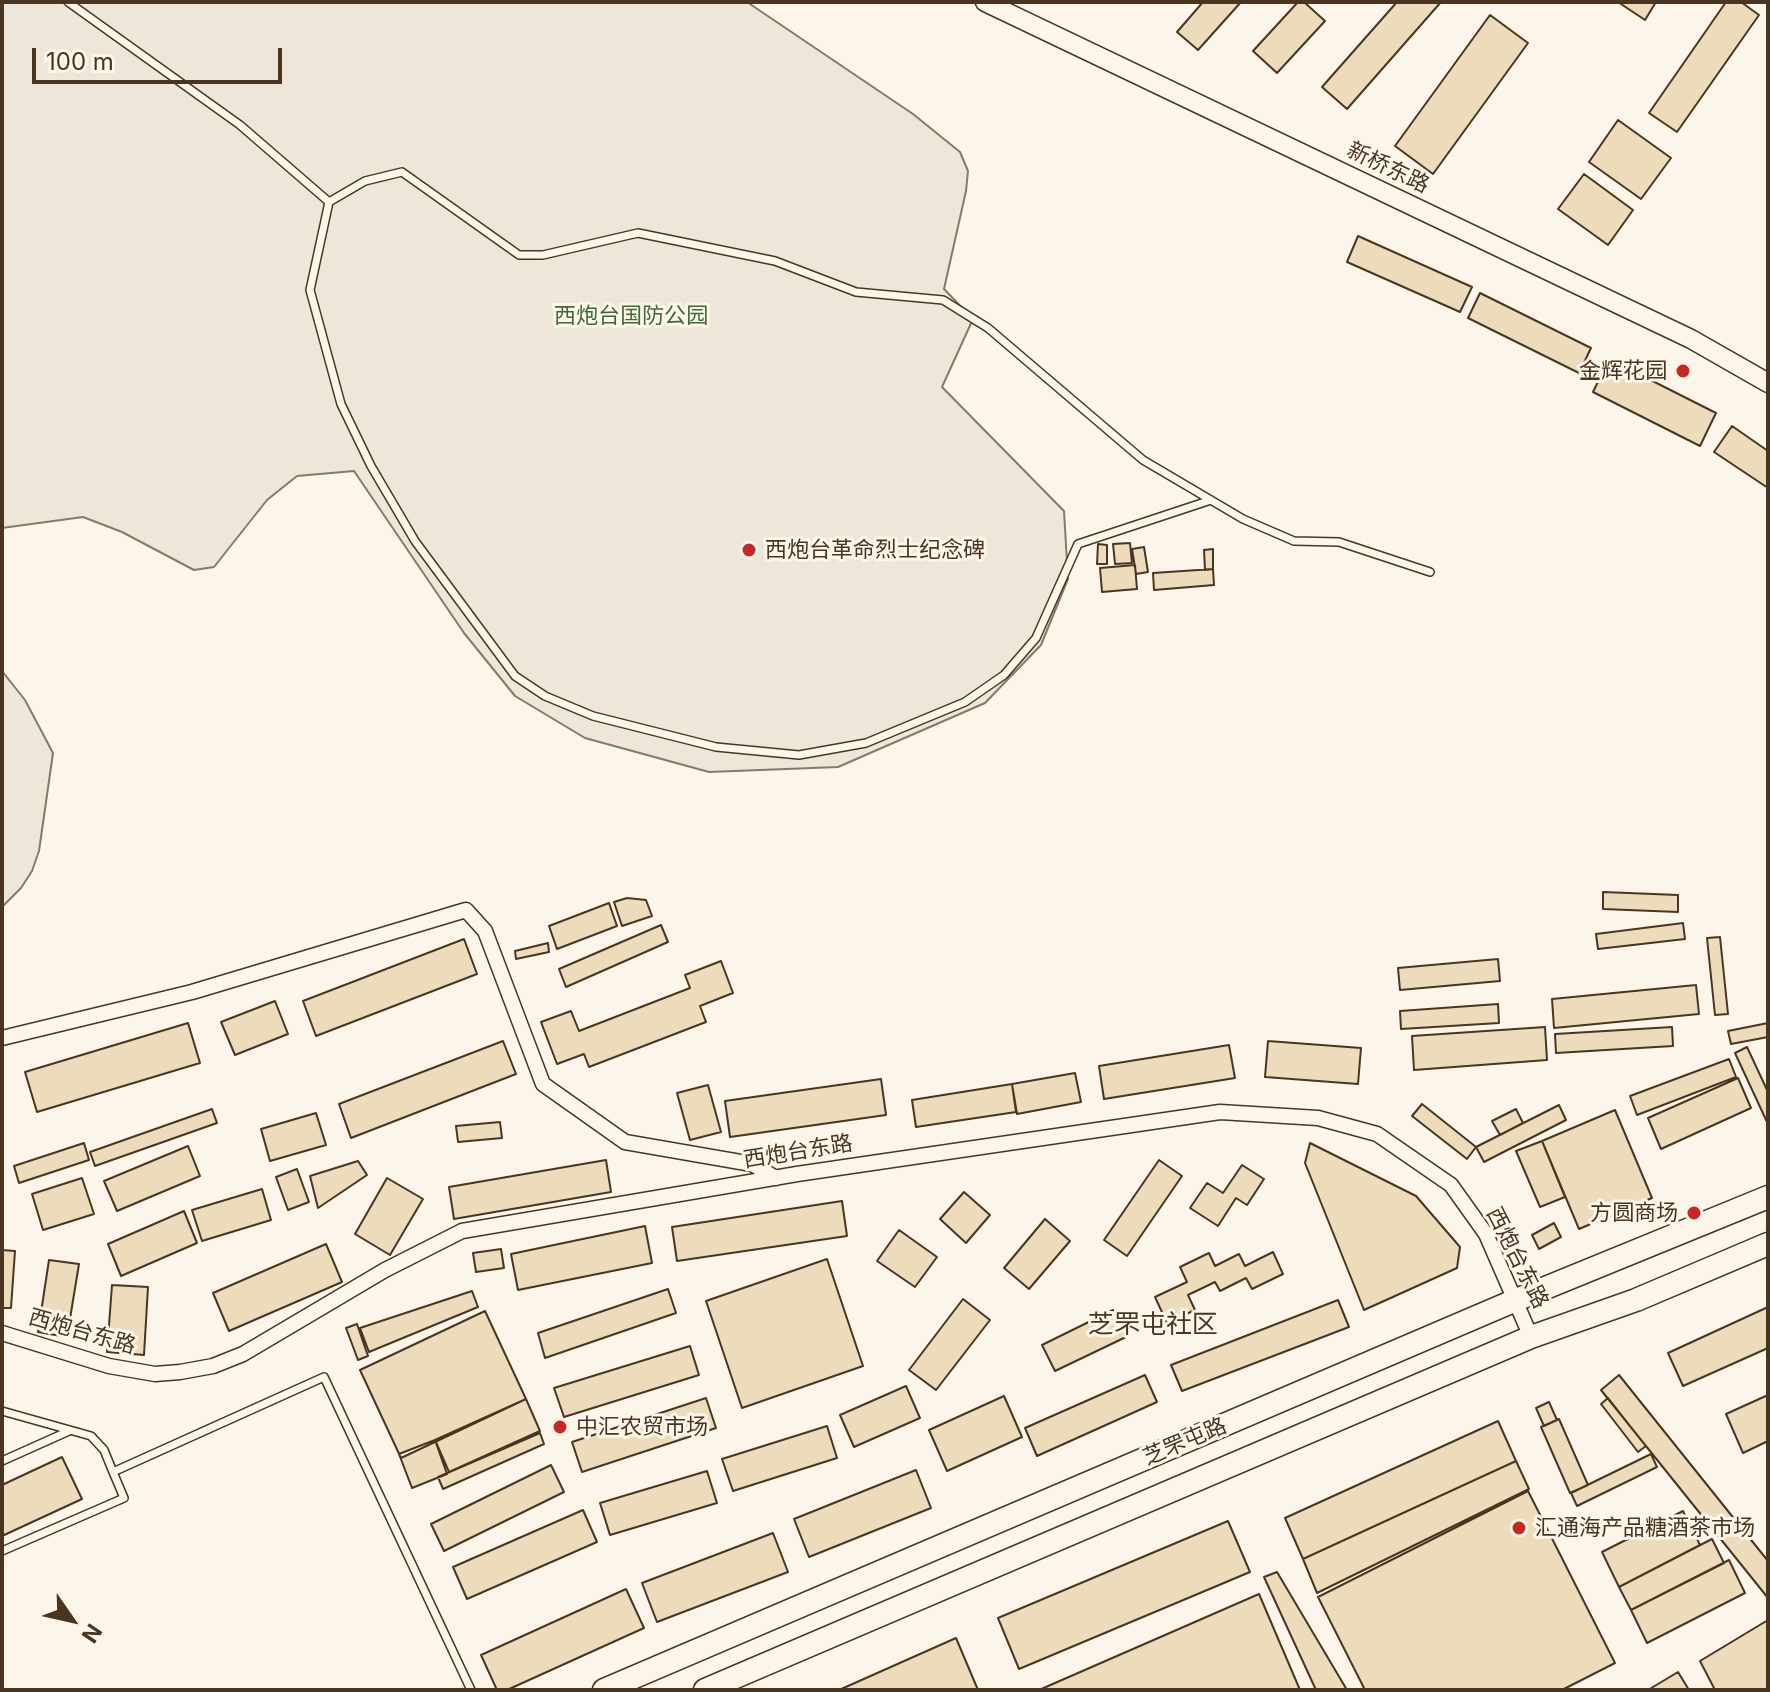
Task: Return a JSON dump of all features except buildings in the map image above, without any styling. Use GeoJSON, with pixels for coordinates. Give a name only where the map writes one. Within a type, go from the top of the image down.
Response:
{"type":"FeatureCollection","features":[{"type":"Feature","properties":{"kind":"main road","name":"芝罘屯路"},"geometry":{"type":"LineString","coordinates":[[604,1690],[1516,1300],[1768,1197]]}},
{"type":"Feature","properties":{"kind":"main road","name":"芝罘屯路"},"geometry":{"type":"LineString","coordinates":[[705,1690],[1531,1337],[1636,1300],[1768,1244]]}},
{"type":"Feature","properties":{"kind":"street","name":"新桥东路"},"geometry":{"type":"LineString","coordinates":[[985,2],[1691,339],[1768,383]]}},
{"type":"Feature","properties":{"kind":"street"},"geometry":{"type":"LineString","coordinates":[[2,1038],[192,992],[466,910],[485,931],[543,1084],[625,1142],[752,1164],[776,1178]]}},
{"type":"Feature","properties":{"kind":"street","name":"西炮台东路"},"geometry":{"type":"LineString","coordinates":[[2,1333],[109,1366],[155,1374],[213,1366],[243,1354],[385,1270],[462,1231],[776,1178],[1220,1112],[1318,1118],[1377,1134],[1451,1185],[1486,1234],[1531,1337]]}},
{"type":"Feature","properties":{"kind":"lane"},"geometry":{"type":"LineString","coordinates":[[68,2],[240,125],[329,202]]}},
{"type":"Feature","properties":{"kind":"lane"},"geometry":{"type":"LineString","coordinates":[[1211,500],[1078,544],[1036,638],[1004,675],[965,702],[866,743],[799,755],[730,748],[593,716],[545,696],[515,676],[415,541],[371,466],[341,404],[310,290],[329,202],[365,181],[402,172],[519,255],[543,255],[638,233],[775,261],[856,292],[943,300],[988,328],[1143,460],[1211,500],[1294,541],[1339,542],[1430,572]]}},
{"type":"Feature","properties":{"kind":"lane"},"geometry":{"type":"LineString","coordinates":[[113,1472],[324,1377],[471,1690]]}},
{"type":"Feature","properties":{"kind":"lane"},"geometry":{"type":"LineString","coordinates":[[2,1411],[91,1436],[104,1450],[124,1498],[2,1551]]}},
{"type":"Feature","properties":{"kind":"lane"},"geometry":{"type":"LineString","coordinates":[[2,1461],[71,1430]]}},
{"type":"Feature","properties":{"kind":"green space","name":"西炮台国防公园"},"geometry":{"type":"Polygon","coordinates":[[[2,2],[747,2],[913,114],[960,152],[968,171],[966,191],[944,289],[973,319],[942,387],[1064,511],[1068,579],[1041,645],[985,703],[838,767],[709,772],[585,738],[515,696],[464,633],[354,471],[297,476],[267,500],[214,567],[194,570],[122,532],[83,517],[2,528],[2,2]]]}},
{"type":"Feature","properties":{"kind":"green space"},"geometry":{"type":"Polygon","coordinates":[[[2,671],[25,700],[53,753],[39,851],[32,871],[21,888],[2,907],[2,671]]]}},
{"type":"Feature","properties":{"kind":"place","name":"金辉花园"},"geometry":{"type":"Point","coordinates":[1683,371]}},
{"type":"Feature","properties":{"kind":"place","name":"西炮台革命烈士纪念碑"},"geometry":{"type":"Point","coordinates":[749,550]}},
{"type":"Feature","properties":{"kind":"place","name":"方圆商场"},"geometry":{"type":"Point","coordinates":[1694,1213]}},
{"type":"Feature","properties":{"kind":"place","name":"中汇农贸市场"},"geometry":{"type":"Point","coordinates":[560,1427]}},
{"type":"Feature","properties":{"kind":"place","name":"汇通海产品糖酒茶市场"},"geometry":{"type":"Point","coordinates":[1519,1528]}},
{"type":"Feature","properties":{"kind":"district","name":"芝罘屯社区"},"geometry":{"type":"Point","coordinates":[1153,1325]}}]}
